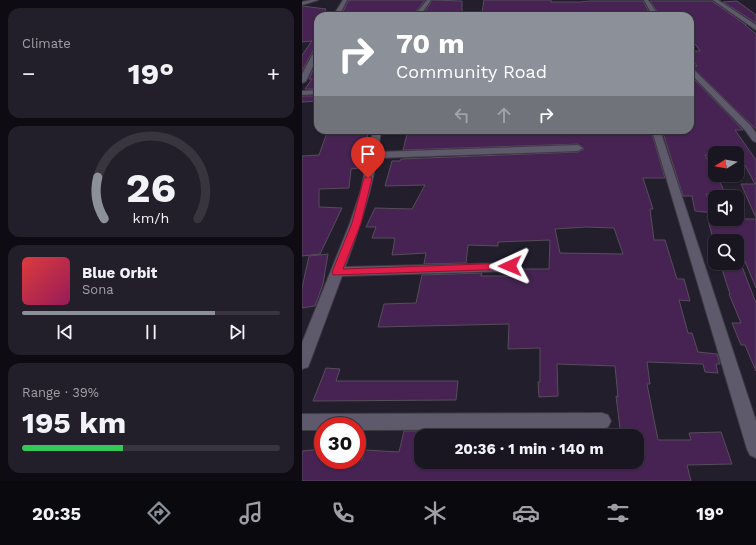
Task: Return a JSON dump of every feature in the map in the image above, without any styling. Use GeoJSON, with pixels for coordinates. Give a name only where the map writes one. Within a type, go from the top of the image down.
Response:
{"type":"FeatureCollection","features":[{"type":"Feature","properties":{"kind":"street"},"geometry":{"type":"LineString","coordinates":[[302,4],[316,0]]}},
{"type":"Feature","properties":{"kind":"street"},"geometry":{"type":"LineString","coordinates":[[338,12],[345,0]]}},
{"type":"Feature","properties":{"kind":"street"},"geometry":{"type":"LineString","coordinates":[[420,12],[429,0]]}},
{"type":"Feature","properties":{"kind":"street"},"geometry":{"type":"LineString","coordinates":[[646,0],[654,12]]}},
{"type":"Feature","properties":{"kind":"street"},"geometry":{"type":"LineString","coordinates":[[715,0],[756,28]]}},
{"type":"Feature","properties":{"kind":"street"},"geometry":{"type":"LineString","coordinates":[[302,81],[314,58]]}},
{"type":"Feature","properties":{"kind":"street"},"geometry":{"type":"LineString","coordinates":[[694,75],[748,128],[756,139]]}},
{"type":"Feature","properties":{"kind":"street"},"geometry":{"type":"LineString","coordinates":[[302,93],[314,92]]}},
{"type":"Feature","properties":{"kind":"street"},"geometry":{"type":"LineString","coordinates":[[302,362],[356,223],[366,190],[376,134]]}},
{"type":"Feature","properties":{"kind":"street"},"geometry":{"type":"LineString","coordinates":[[657,134],[756,449]]}},
{"type":"Feature","properties":{"kind":"street"},"geometry":{"type":"LineString","coordinates":[[372,155],[578,148]]}},
{"type":"Feature","properties":{"kind":"street"},"geometry":{"type":"LineString","coordinates":[[337,272],[510,266]]}},
{"type":"Feature","properties":{"kind":"street"},"geometry":{"type":"LineString","coordinates":[[302,422],[602,421]]}},
{"type":"Feature","properties":{"kind":"building"},"geometry":{"type":"Polygon","coordinates":[[[425,0],[416,12],[343,12],[348,1],[425,0]]]}},
{"type":"Feature","properties":{"kind":"building"},"geometry":{"type":"Polygon","coordinates":[[[432,0],[462,1],[462,12],[425,12],[432,0]]]}},
{"type":"Feature","properties":{"kind":"building"},"geometry":{"type":"Polygon","coordinates":[[[484,0],[551,0],[551,2],[643,1],[649,12],[482,12],[484,0]]]}},
{"type":"Feature","properties":{"kind":"building"},"geometry":{"type":"Polygon","coordinates":[[[650,1],[712,1],[746,25],[756,34],[756,129],[694,69],[694,67],[697,66],[694,62],[694,51],[700,51],[694,43],[694,12],[657,12],[650,1]]]}},
{"type":"Feature","properties":{"kind":"building"},"geometry":{"type":"Polygon","coordinates":[[[737,1],[756,15],[756,23],[723,2],[737,1]]]}},
{"type":"Feature","properties":{"kind":"building"},"geometry":{"type":"Polygon","coordinates":[[[302,6],[326,9],[325,12],[314,12],[314,49],[302,71],[302,55],[312,41],[302,42],[302,6]]]}},
{"type":"Feature","properties":{"kind":"building"},"geometry":{"type":"Polygon","coordinates":[[[314,68],[314,89],[305,89],[312,79],[309,79],[314,68]]]}},
{"type":"Feature","properties":{"kind":"building"},"geometry":{"type":"Polygon","coordinates":[[[695,80],[743,130],[735,130],[756,160],[756,218],[741,184],[755,184],[744,163],[744,146],[708,146],[708,155],[705,155],[708,161],[708,182],[720,182],[724,190],[708,190],[708,194],[706,194],[708,199],[708,212],[695,211],[692,196],[683,196],[663,134],[694,134],[695,80]]]}},
{"type":"Feature","properties":{"kind":"building"},"geometry":{"type":"Polygon","coordinates":[[[302,96],[314,96],[314,101],[302,102],[302,96]]]}},
{"type":"Feature","properties":{"kind":"building"},"geometry":{"type":"Polygon","coordinates":[[[327,134],[368,134],[359,168],[351,169],[349,188],[319,189],[319,207],[342,208],[320,254],[302,256],[302,156],[319,155],[327,134]]]}},
{"type":"Feature","properties":{"kind":"building"},"geometry":{"type":"Polygon","coordinates":[[[407,134],[652,134],[665,178],[643,178],[653,209],[650,209],[654,240],[665,240],[677,279],[684,279],[690,301],[679,300],[688,333],[692,333],[698,352],[717,354],[720,364],[716,364],[718,373],[705,372],[703,364],[647,362],[650,384],[647,384],[658,440],[691,440],[689,433],[721,432],[732,464],[687,465],[691,481],[302,481],[302,451],[314,450],[314,469],[366,469],[366,450],[399,452],[404,431],[414,431],[414,469],[644,469],[644,429],[620,429],[616,396],[618,397],[615,366],[557,364],[558,396],[539,397],[538,382],[540,382],[540,348],[508,349],[509,324],[378,327],[384,304],[416,303],[422,275],[482,273],[481,276],[519,276],[519,269],[549,269],[550,240],[498,242],[498,246],[468,245],[466,263],[424,264],[426,253],[392,255],[395,238],[372,238],[376,227],[366,227],[375,208],[412,209],[425,185],[385,186],[392,161],[400,161],[401,159],[578,152],[584,149],[578,144],[403,150],[407,134]],[[586,227],[555,229],[560,253],[623,254],[614,228],[586,227]]]}},
{"type":"Feature","properties":{"kind":"building"},"geometry":{"type":"Polygon","coordinates":[[[744,219],[756,219],[756,288],[744,259],[744,234],[712,234],[710,226],[744,226],[744,219]]]}},
{"type":"Feature","properties":{"kind":"building"},"geometry":{"type":"Polygon","coordinates":[[[328,254],[323,284],[315,306],[302,308],[302,288],[309,256],[328,254]]]}},
{"type":"Feature","properties":{"kind":"building"},"geometry":{"type":"Polygon","coordinates":[[[722,270],[743,270],[756,303],[756,371],[745,345],[741,345],[732,323],[741,323],[722,270]]]}},
{"type":"Feature","properties":{"kind":"building"},"geometry":{"type":"Polygon","coordinates":[[[326,368],[340,369],[336,381],[458,381],[456,400],[313,401],[326,368]]]}},
{"type":"Feature","properties":{"kind":"route"},"geometry":{"type":"LineString","coordinates":[[368,178],[356,223],[337,272],[510,266]]}}]}
